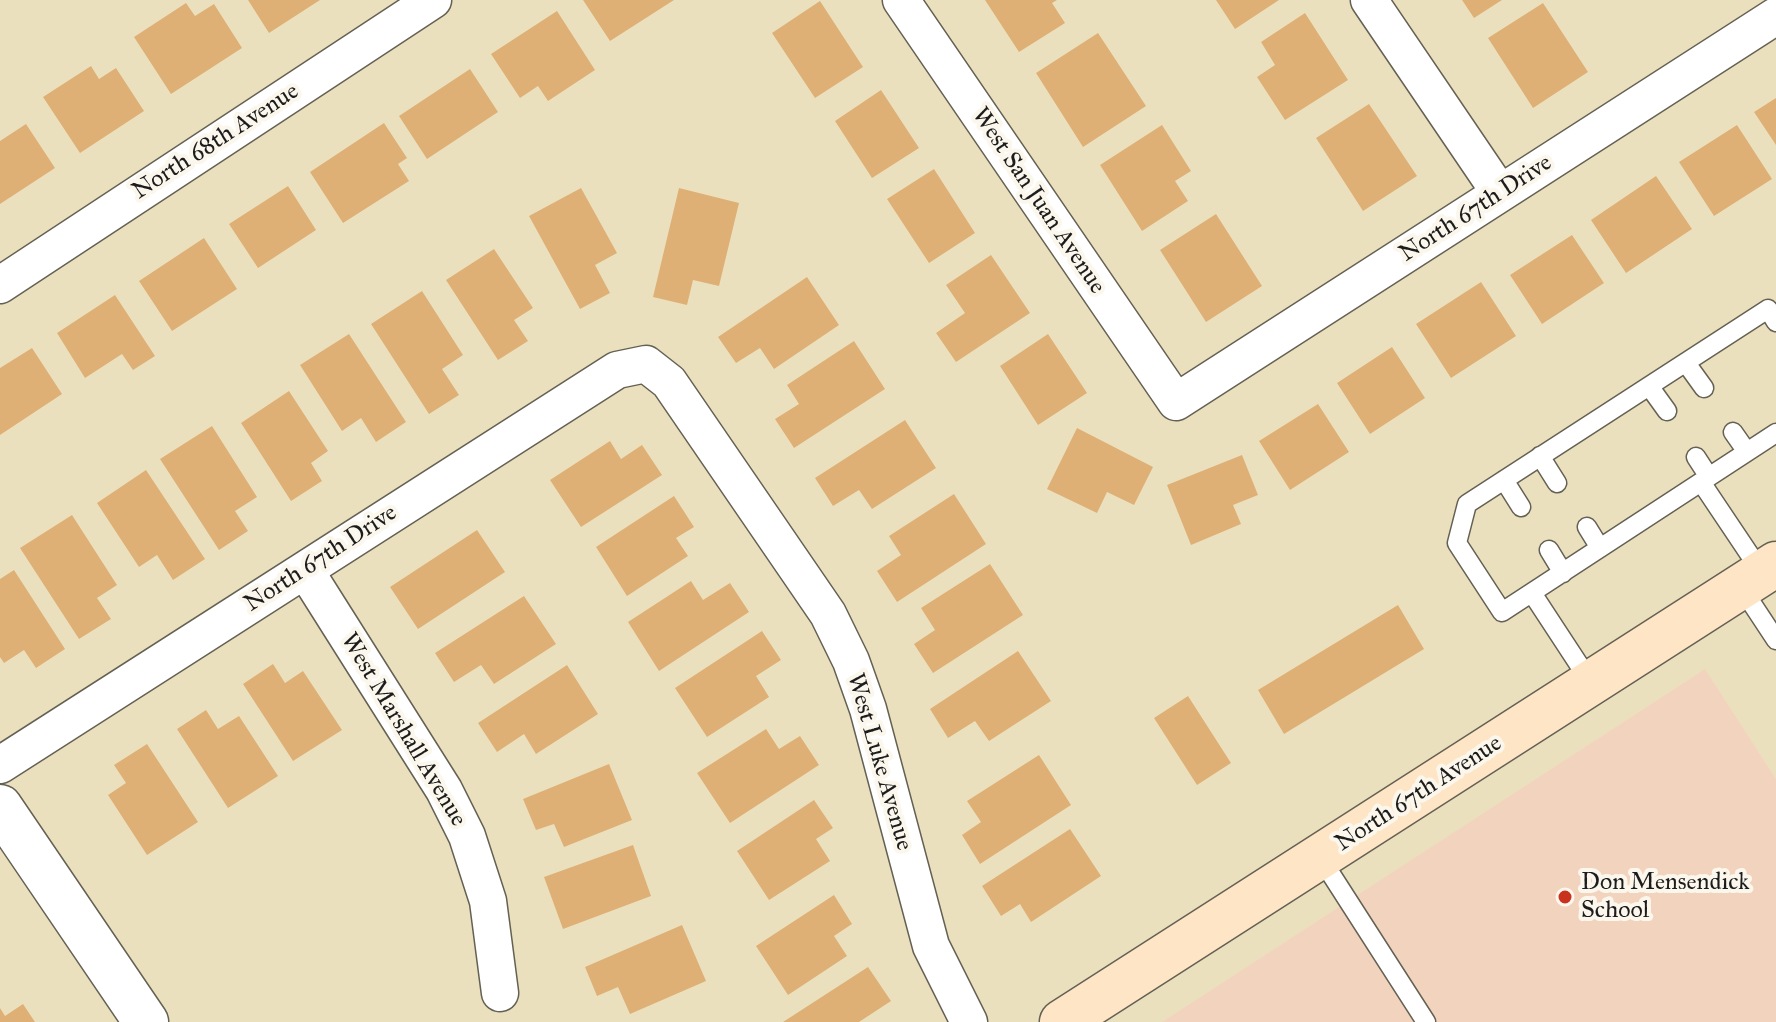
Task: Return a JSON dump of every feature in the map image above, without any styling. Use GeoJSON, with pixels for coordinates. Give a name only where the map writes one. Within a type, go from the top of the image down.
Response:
{"type":"FeatureCollection","features":[{"type":"Feature","properties":{"kind":"main road","name":"North 67th Avenue"},"geometry":{"type":"LineString","coordinates":[[1062,1022],[1760,575]]}},
{"type":"Feature","properties":{"kind":"street","name":"West San Juan Avenue"},"geometry":{"type":"LineString","coordinates":[[901,0],[1176,402]]}},
{"type":"Feature","properties":{"kind":"street"},"geometry":{"type":"LineString","coordinates":[[1369,0],[1500,193]]}},
{"type":"Feature","properties":{"kind":"street","name":"North 68th Avenue"},"geometry":{"type":"LineString","coordinates":[[0,285],[425,2]]}},
{"type":"Feature","properties":{"kind":"street","name":"North 67th Drive"},"geometry":{"type":"LineString","coordinates":[[1176,402],[1776,16]]}},
{"type":"Feature","properties":{"kind":"street","name":"North 67th Drive"},"geometry":{"type":"LineString","coordinates":[[0,765],[617,370],[646,364]]}},
{"type":"Feature","properties":{"kind":"street","name":"West Luke Avenue"},"geometry":{"type":"LineString","coordinates":[[646,364],[669,382],[678,394],[828,614],[868,709],[931,946],[969,1022]]}},
{"type":"Feature","properties":{"kind":"street","name":"West Marshall Avenue"},"geometry":{"type":"LineString","coordinates":[[305,570],[444,790],[467,836],[488,901],[500,993]]}},
{"type":"Feature","properties":{"kind":"street"},"geometry":{"type":"LineString","coordinates":[[0,807],[146,1022]]}},
{"type":"Feature","properties":{"kind":"lane"},"geometry":{"type":"LineString","coordinates":[[1776,322],[1768,309],[1467,504],[1457,543],[1502,612],[1776,433]]}},
{"type":"Feature","properties":{"kind":"lane"},"geometry":{"type":"LineString","coordinates":[[1686,363],[1704,388]]}},
{"type":"Feature","properties":{"kind":"lane"},"geometry":{"type":"LineString","coordinates":[[1649,386],[1667,411]]}},
{"type":"Feature","properties":{"kind":"lane"},"geometry":{"type":"LineString","coordinates":[[1733,432],[1747,452]]}},
{"type":"Feature","properties":{"kind":"lane"},"geometry":{"type":"LineString","coordinates":[[1540,456],[1557,483]]}},
{"type":"Feature","properties":{"kind":"lane"},"geometry":{"type":"LineString","coordinates":[[1696,457],[1705,480],[1760,575],[1776,640]]}},
{"type":"Feature","properties":{"kind":"lane"},"geometry":{"type":"LineString","coordinates":[[1504,480],[1521,507]]}},
{"type":"Feature","properties":{"kind":"lane"},"geometry":{"type":"LineString","coordinates":[[1587,527],[1600,548]]}},
{"type":"Feature","properties":{"kind":"lane"},"geometry":{"type":"LineString","coordinates":[[1549,550],[1563,573]]}},
{"type":"Feature","properties":{"kind":"lane"},"geometry":{"type":"LineString","coordinates":[[1532,593],[1591,683]]}},
{"type":"Feature","properties":{"kind":"lane"},"geometry":{"type":"LineString","coordinates":[[1320,857],[1426,1022]]}},
{"type":"Feature","properties":{"kind":"shaded area","name":"Don Mensendick School"},"geometry":{"type":"Polygon","coordinates":[[[1705,669],[1776,779],[1776,1022],[1162,1022],[1705,669]]]}},
{"type":"Feature","properties":{"kind":"building"},"geometry":{"type":"Polygon","coordinates":[[[248,0],[320,0],[269,33],[248,0]]]}},
{"type":"Feature","properties":{"kind":"building"},"geometry":{"type":"Polygon","coordinates":[[[583,0],[674,0],[610,41],[583,0]]]}},
{"type":"Feature","properties":{"kind":"building"},"geometry":{"type":"Polygon","coordinates":[[[985,0],[1057,0],[1052,3],[1065,23],[1019,52],[985,0]]]}},
{"type":"Feature","properties":{"kind":"building"},"geometry":{"type":"Polygon","coordinates":[[[1216,0],[1279,0],[1235,29],[1216,0]]]}},
{"type":"Feature","properties":{"kind":"building"},"geometry":{"type":"Polygon","coordinates":[[[1462,0],[1502,0],[1474,18],[1462,0]]]}},
{"type":"Feature","properties":{"kind":"building"},"geometry":{"type":"Polygon","coordinates":[[[820,1],[863,67],[815,98],[772,33],[820,1]]]}},
{"type":"Feature","properties":{"kind":"building"},"geometry":{"type":"Polygon","coordinates":[[[186,3],[195,16],[214,4],[242,48],[171,94],[134,37],[186,3]]]}},
{"type":"Feature","properties":{"kind":"building"},"geometry":{"type":"Polygon","coordinates":[[[1543,3],[1588,72],[1533,108],[1488,38],[1543,3]]]}},
{"type":"Feature","properties":{"kind":"building"},"geometry":{"type":"Polygon","coordinates":[[[557,11],[595,70],[548,101],[538,86],[520,98],[491,54],[557,11]]]}},
{"type":"Feature","properties":{"kind":"building"},"geometry":{"type":"Polygon","coordinates":[[[1305,13],[1348,80],[1285,120],[1257,77],[1275,65],[1261,42],[1305,13]]]}},
{"type":"Feature","properties":{"kind":"building"},"geometry":{"type":"Polygon","coordinates":[[[1098,33],[1146,106],[1083,147],[1036,73],[1098,33]]]}},
{"type":"Feature","properties":{"kind":"building"},"geometry":{"type":"Polygon","coordinates":[[[91,66],[99,79],[116,68],[144,111],[80,153],[43,97],[91,66]]]}},
{"type":"Feature","properties":{"kind":"building"},"geometry":{"type":"Polygon","coordinates":[[[470,69],[498,112],[427,159],[399,116],[470,69]]]}},
{"type":"Feature","properties":{"kind":"building"},"geometry":{"type":"Polygon","coordinates":[[[881,90],[919,148],[872,178],[835,121],[881,90]]]}},
{"type":"Feature","properties":{"kind":"building"},"geometry":{"type":"Polygon","coordinates":[[[1776,98],[1776,145],[1754,112],[1776,98]]]}},
{"type":"Feature","properties":{"kind":"building"},"geometry":{"type":"Polygon","coordinates":[[[1369,104],[1417,176],[1363,211],[1316,138],[1369,104]]]}},
{"type":"Feature","properties":{"kind":"building"},"geometry":{"type":"Polygon","coordinates":[[[384,123],[407,158],[398,164],[409,181],[343,223],[310,172],[384,123]]]}},
{"type":"Feature","properties":{"kind":"building"},"geometry":{"type":"Polygon","coordinates":[[[26,124],[55,168],[0,204],[0,141],[26,124]]]}},
{"type":"Feature","properties":{"kind":"building"},"geometry":{"type":"Polygon","coordinates":[[[1162,125],[1191,171],[1175,181],[1188,201],[1142,231],[1100,165],[1162,125]]]}},
{"type":"Feature","properties":{"kind":"building"},"geometry":{"type":"Polygon","coordinates":[[[1737,125],[1772,179],[1714,216],[1679,162],[1737,125]]]}},
{"type":"Feature","properties":{"kind":"building"},"geometry":{"type":"Polygon","coordinates":[[[934,169],[975,233],[929,263],[887,199],[934,169]]]}},
{"type":"Feature","properties":{"kind":"building"},"geometry":{"type":"Polygon","coordinates":[[[1656,176],[1692,229],[1626,273],[1591,220],[1656,176]]]}},
{"type":"Feature","properties":{"kind":"building"},"geometry":{"type":"Polygon","coordinates":[[[288,186],[316,230],[258,268],[229,224],[288,186]]]}},
{"type":"Feature","properties":{"kind":"building"},"geometry":{"type":"Polygon","coordinates":[[[581,188],[617,253],[595,265],[610,293],[580,309],[529,216],[581,188]]]}},
{"type":"Feature","properties":{"kind":"building"},"geometry":{"type":"Polygon","coordinates":[[[679,188],[739,203],[719,286],[693,280],[687,305],[653,297],[679,188]]]}},
{"type":"Feature","properties":{"kind":"building"},"geometry":{"type":"Polygon","coordinates":[[[1216,214],[1262,286],[1206,322],[1160,250],[1216,214]]]}},
{"type":"Feature","properties":{"kind":"building"},"geometry":{"type":"Polygon","coordinates":[[[1572,235],[1604,283],[1542,324],[1510,275],[1572,235]]]}},
{"type":"Feature","properties":{"kind":"building"},"geometry":{"type":"Polygon","coordinates":[[[204,238],[237,289],[172,331],[139,281],[204,238]]]}},
{"type":"Feature","properties":{"kind":"building"},"geometry":{"type":"Polygon","coordinates":[[[494,249],[533,308],[514,320],[528,341],[498,360],[446,280],[494,249]]]}},
{"type":"Feature","properties":{"kind":"building"},"geometry":{"type":"Polygon","coordinates":[[[991,255],[1030,313],[956,362],[936,333],[965,313],[946,285],[991,255]]]}},
{"type":"Feature","properties":{"kind":"building"},"geometry":{"type":"Polygon","coordinates":[[[807,277],[839,325],[774,369],[760,348],[736,363],[718,337],[807,277]]]}},
{"type":"Feature","properties":{"kind":"building"},"geometry":{"type":"Polygon","coordinates":[[[1481,282],[1516,336],[1451,378],[1416,324],[1481,282]]]}},
{"type":"Feature","properties":{"kind":"building"},"geometry":{"type":"Polygon","coordinates":[[[422,291],[463,355],[442,369],[459,395],[429,414],[371,324],[422,291]]]}},
{"type":"Feature","properties":{"kind":"building"},"geometry":{"type":"Polygon","coordinates":[[[115,295],[155,356],[133,370],[122,354],[85,378],[57,333],[115,295]]]}},
{"type":"Feature","properties":{"kind":"building"},"geometry":{"type":"Polygon","coordinates":[[[349,334],[406,422],[376,442],[361,418],[342,431],[300,365],[349,334]]]}},
{"type":"Feature","properties":{"kind":"building"},"geometry":{"type":"Polygon","coordinates":[[[1048,334],[1087,393],[1038,425],[1000,366],[1048,334]]]}},
{"type":"Feature","properties":{"kind":"building"},"geometry":{"type":"Polygon","coordinates":[[[854,341],[885,389],[794,448],[775,419],[799,404],[787,385],[854,341]]]}},
{"type":"Feature","properties":{"kind":"building"},"geometry":{"type":"Polygon","coordinates":[[[1392,347],[1425,398],[1370,434],[1337,383],[1392,347]]]}},
{"type":"Feature","properties":{"kind":"building"},"geometry":{"type":"Polygon","coordinates":[[[32,348],[62,394],[0,435],[0,368],[32,348]]]}},
{"type":"Feature","properties":{"kind":"building"},"geometry":{"type":"Polygon","coordinates":[[[289,391],[328,451],[311,463],[322,481],[291,501],[241,423],[289,391]]]}},
{"type":"Feature","properties":{"kind":"building"},"geometry":{"type":"Polygon","coordinates":[[[1318,404],[1349,452],[1290,490],[1259,441],[1318,404]]]}},
{"type":"Feature","properties":{"kind":"building"},"geometry":{"type":"Polygon","coordinates":[[[905,420],[936,468],[872,509],[859,490],[833,506],[815,478],[905,420]]]}},
{"type":"Feature","properties":{"kind":"building"},"geometry":{"type":"Polygon","coordinates":[[[212,426],[257,497],[235,511],[248,531],[219,550],[160,459],[212,426]]]}},
{"type":"Feature","properties":{"kind":"building"},"geometry":{"type":"Polygon","coordinates":[[[1077,428],[1153,467],[1134,505],[1107,492],[1097,513],[1047,489],[1077,428]]]}},
{"type":"Feature","properties":{"kind":"building"},"geometry":{"type":"Polygon","coordinates":[[[610,441],[621,459],[642,445],[662,475],[581,527],[550,480],[610,441]]]}},
{"type":"Feature","properties":{"kind":"building"},"geometry":{"type":"Polygon","coordinates":[[[1242,455],[1258,495],[1233,505],[1241,524],[1191,545],[1167,485],[1242,455]]]}},
{"type":"Feature","properties":{"kind":"building"},"geometry":{"type":"Polygon","coordinates":[[[146,470],[205,559],[173,580],[157,555],[139,567],[97,503],[146,470]]]}},
{"type":"Feature","properties":{"kind":"building"},"geometry":{"type":"Polygon","coordinates":[[[954,494],[986,544],[897,602],[877,571],[901,555],[889,536],[954,494]]]}},
{"type":"Feature","properties":{"kind":"building"},"geometry":{"type":"Polygon","coordinates":[[[674,496],[694,527],[676,538],[688,556],[627,596],[596,547],[674,496]]]}},
{"type":"Feature","properties":{"kind":"building"},"geometry":{"type":"Polygon","coordinates":[[[72,515],[117,585],[97,598],[111,619],[79,639],[20,548],[72,515]]]}},
{"type":"Feature","properties":{"kind":"building"},"geometry":{"type":"Polygon","coordinates":[[[477,530],[505,572],[418,629],[390,587],[477,530]]]}},
{"type":"Feature","properties":{"kind":"building"},"geometry":{"type":"Polygon","coordinates":[[[990,564],[1023,615],[933,673],[914,644],[935,630],[921,608],[990,564]]]}},
{"type":"Feature","properties":{"kind":"building"},"geometry":{"type":"Polygon","coordinates":[[[14,570],[65,649],[36,668],[24,650],[4,663],[0,657],[0,579],[14,570]]]}},
{"type":"Feature","properties":{"kind":"building"},"geometry":{"type":"Polygon","coordinates":[[[691,581],[703,600],[730,583],[749,612],[659,671],[628,622],[691,581]]]}},
{"type":"Feature","properties":{"kind":"building"},"geometry":{"type":"Polygon","coordinates":[[[524,596],[556,644],[494,684],[481,665],[454,682],[435,653],[524,596]]]}},
{"type":"Feature","properties":{"kind":"building"},"geometry":{"type":"Polygon","coordinates":[[[1398,605],[1424,649],[1284,734],[1258,690],[1398,605]]]}},
{"type":"Feature","properties":{"kind":"building"},"geometry":{"type":"Polygon","coordinates":[[[762,631],[781,660],[756,676],[769,697],[707,737],[675,688],[762,631]]]}},
{"type":"Feature","properties":{"kind":"building"},"geometry":{"type":"Polygon","coordinates":[[[1018,651],[1051,701],[989,741],[975,721],[948,738],[930,709],[1018,651]]]}},
{"type":"Feature","properties":{"kind":"building"},"geometry":{"type":"Polygon","coordinates":[[[273,664],[285,683],[303,671],[342,730],[293,761],[243,684],[273,664]]]}},
{"type":"Feature","properties":{"kind":"building"},"geometry":{"type":"Polygon","coordinates":[[[567,665],[598,714],[536,754],[524,734],[497,752],[478,723],[567,665]]]}},
{"type":"Feature","properties":{"kind":"building"},"geometry":{"type":"Polygon","coordinates":[[[1188,696],[1231,763],[1197,785],[1154,718],[1188,696]]]}},
{"type":"Feature","properties":{"kind":"building"},"geometry":{"type":"Polygon","coordinates":[[[206,710],[218,729],[239,716],[278,776],[228,808],[177,729],[206,710]]]}},
{"type":"Feature","properties":{"kind":"building"},"geometry":{"type":"Polygon","coordinates":[[[766,729],[779,749],[800,736],[819,765],[730,823],[697,773],[766,729]]]}},
{"type":"Feature","properties":{"kind":"building"},"geometry":{"type":"Polygon","coordinates":[[[147,744],[198,822],[147,855],[108,795],[126,783],[114,765],[147,744]]]}},
{"type":"Feature","properties":{"kind":"building"},"geometry":{"type":"Polygon","coordinates":[[[1039,755],[1071,805],[980,864],[962,835],[981,822],[967,801],[1039,755]]]}},
{"type":"Feature","properties":{"kind":"building"},"geometry":{"type":"Polygon","coordinates":[[[609,764],[632,820],[564,847],[554,824],[536,830],[523,799],[609,764]]]}},
{"type":"Feature","properties":{"kind":"building"},"geometry":{"type":"Polygon","coordinates":[[[814,800],[833,828],[816,839],[830,861],[769,900],[737,851],[814,800]]]}},
{"type":"Feature","properties":{"kind":"building"},"geometry":{"type":"Polygon","coordinates":[[[1070,829],[1101,876],[1031,922],[1020,904],[1001,916],[982,886],[1070,829]]]}},
{"type":"Feature","properties":{"kind":"building"},"geometry":{"type":"Polygon","coordinates":[[[633,845],[651,896],[563,929],[544,877],[633,845]]]}},
{"type":"Feature","properties":{"kind":"building"},"geometry":{"type":"Polygon","coordinates":[[[834,895],[852,924],[834,936],[847,956],[788,995],[756,946],[834,895]]]}},
{"type":"Feature","properties":{"kind":"building"},"geometry":{"type":"Polygon","coordinates":[[[682,925],[706,981],[630,1014],[618,987],[597,996],[585,967],[682,925]]]}},
{"type":"Feature","properties":{"kind":"building"},"geometry":{"type":"Polygon","coordinates":[[[868,967],[891,1001],[859,1022],[783,1022],[868,967]]]}},
{"type":"Feature","properties":{"kind":"building"},"geometry":{"type":"Polygon","coordinates":[[[23,1004],[35,1022],[0,1022],[0,1008],[5,1016],[23,1004]]]}},
{"type":"Feature","properties":{"kind":"place","name":"Don Mensendick School"},"geometry":{"type":"Point","coordinates":[1565,897]}}]}
